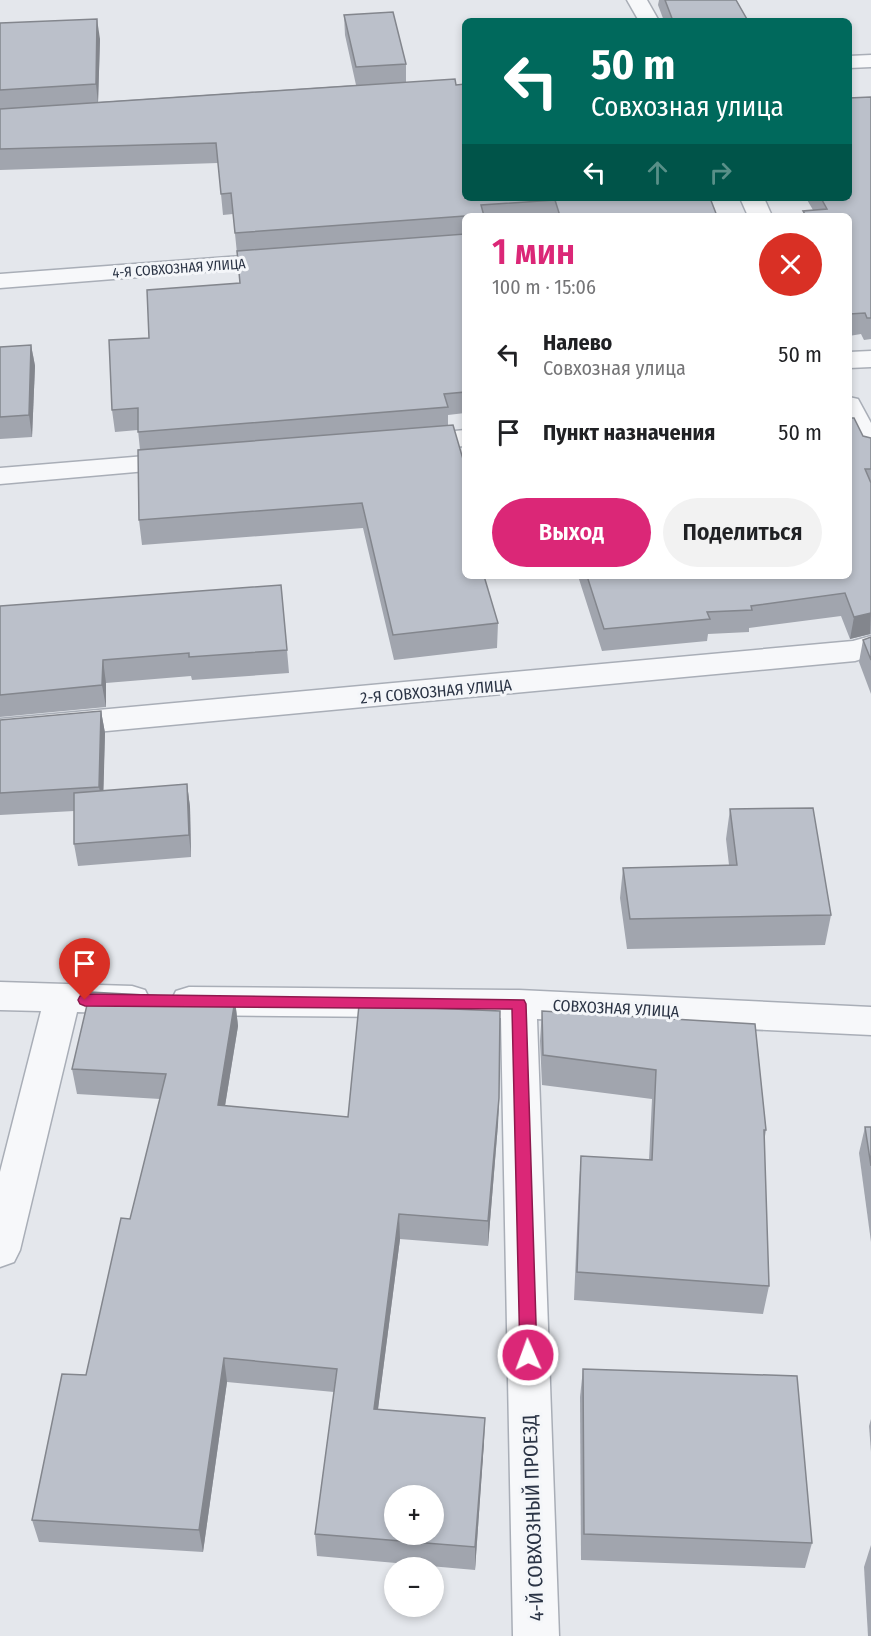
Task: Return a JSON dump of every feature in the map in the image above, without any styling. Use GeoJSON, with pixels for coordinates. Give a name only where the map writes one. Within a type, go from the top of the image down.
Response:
{"type":"FeatureCollection","features":[{"type":"Feature","properties":{"kind":"street"},"geometry":{"type":"LineString","coordinates":[[637,0],[647,18]]}},
{"type":"Feature","properties":{"kind":"street"},"geometry":{"type":"LineString","coordinates":[[852,62],[871,61]]}},
{"type":"Feature","properties":{"kind":"street","name":"4-Я СОВХОЗНАЯ УЛИЦА"},"geometry":{"type":"LineString","coordinates":[[0,281],[310,258]]}},
{"type":"Feature","properties":{"kind":"street"},"geometry":{"type":"LineString","coordinates":[[852,360],[871,359]]}},
{"type":"Feature","properties":{"kind":"street"},"geometry":{"type":"LineString","coordinates":[[852,412],[871,451]]}},
{"type":"Feature","properties":{"kind":"street"},"geometry":{"type":"LineString","coordinates":[[393,444],[462,438]]}},
{"type":"Feature","properties":{"kind":"street"},"geometry":{"type":"LineString","coordinates":[[0,476],[203,459]]}},
{"type":"Feature","properties":{"kind":"street","name":"2-Я СОВХОЗНАЯ УЛИЦА"},"geometry":{"type":"LineString","coordinates":[[0,730],[843,652],[871,646]]}},
{"type":"Feature","properties":{"kind":"street","name":"СОВХОЗНАЯ УЛИЦА"},"geometry":{"type":"LineString","coordinates":[[0,996],[62,1000],[519,1004],[871,1021]]}},
{"type":"Feature","properties":{"kind":"street"},"geometry":{"type":"LineString","coordinates":[[0,1250],[62,1000]]}},
{"type":"Feature","properties":{"kind":"street","name":"4-Й СОВХОЗНЫЙ ПРОЕЗД"},"geometry":{"type":"LineString","coordinates":[[519,1004],[536,1636]]}},
{"type":"Feature","properties":{"kind":"building"},"geometry":{"type":"Polygon","coordinates":[[[665,0],[736,0],[746,18],[672,18],[665,0]]]}},
{"type":"Feature","properties":{"kind":"building"},"geometry":{"type":"Polygon","coordinates":[[[393,12],[406,64],[356,67],[344,15],[393,12]]]}},
{"type":"Feature","properties":{"kind":"building"},"geometry":{"type":"Polygon","coordinates":[[[97,19],[96,84],[0,90],[0,23],[97,19]]]}},
{"type":"Feature","properties":{"kind":"building"},"geometry":{"type":"Polygon","coordinates":[[[455,79],[456,85],[462,84],[462,201],[540,201],[481,205],[483,213],[462,213],[462,216],[235,233],[231,193],[221,194],[216,143],[0,149],[0,109],[455,79]]]}},
{"type":"Feature","properties":{"kind":"building"},"geometry":{"type":"Polygon","coordinates":[[[871,97],[871,318],[867,318],[865,313],[852,314],[852,213],[804,213],[803,211],[827,209],[823,201],[852,201],[852,98],[871,97]]]}},
{"type":"Feature","properties":{"kind":"building"},"geometry":{"type":"Polygon","coordinates":[[[555,201],[711,201],[716,213],[559,213],[555,201]]]}},
{"type":"Feature","properties":{"kind":"building"},"geometry":{"type":"Polygon","coordinates":[[[462,234],[462,392],[444,394],[448,407],[138,432],[138,408],[112,410],[109,340],[149,338],[147,290],[240,283],[237,251],[462,234]]]}},
{"type":"Feature","properties":{"kind":"building"},"geometry":{"type":"Polygon","coordinates":[[[31,345],[29,415],[0,417],[0,347],[31,345]]]}},
{"type":"Feature","properties":{"kind":"building"},"geometry":{"type":"Polygon","coordinates":[[[852,418],[863,436],[871,438],[871,469],[865,469],[871,483],[871,613],[854,617],[845,593],[751,606],[752,610],[707,612],[710,619],[604,629],[588,579],[852,579],[852,418]]]}},
{"type":"Feature","properties":{"kind":"building"},"geometry":{"type":"Polygon","coordinates":[[[453,425],[462,456],[462,579],[485,579],[498,623],[393,635],[362,503],[139,520],[138,450],[453,425]]]}},
{"type":"Feature","properties":{"kind":"building"},"geometry":{"type":"Polygon","coordinates":[[[281,585],[287,650],[189,657],[189,653],[103,660],[102,685],[0,695],[0,606],[281,585]]]}},
{"type":"Feature","properties":{"kind":"building"},"geometry":{"type":"Polygon","coordinates":[[[871,637],[871,660],[863,640],[871,637]]]}},
{"type":"Feature","properties":{"kind":"building"},"geometry":{"type":"Polygon","coordinates":[[[101,711],[99,787],[0,793],[0,720],[101,711]]]}},
{"type":"Feature","properties":{"kind":"building"},"geometry":{"type":"Polygon","coordinates":[[[187,784],[189,835],[74,844],[74,793],[187,784]]]}},
{"type":"Feature","properties":{"kind":"building"},"geometry":{"type":"Polygon","coordinates":[[[813,808],[831,915],[630,919],[623,868],[737,865],[730,809],[813,808]]]}},
{"type":"Feature","properties":{"kind":"building"},"geometry":{"type":"Polygon","coordinates":[[[90,992],[235,1000],[218,1105],[348,1117],[359,1005],[500,1011],[499,1098],[488,1221],[399,1214],[374,1409],[485,1418],[475,1547],[444,1544],[444,1485],[384,1485],[384,1540],[315,1534],[337,1369],[224,1358],[199,1530],[32,1520],[62,1374],[86,1375],[121,1218],[130,1219],[166,1074],[72,1069],[90,992]]]}},
{"type":"Feature","properties":{"kind":"building"},"geometry":{"type":"Polygon","coordinates":[[[542,1011],[755,1024],[766,1130],[764,1130],[769,1286],[577,1272],[581,1156],[652,1160],[656,1070],[543,1055],[542,1011]]]}},
{"type":"Feature","properties":{"kind":"building"},"geometry":{"type":"Polygon","coordinates":[[[865,1127],[871,1127],[871,1166],[865,1127]]]}},
{"type":"Feature","properties":{"kind":"building"},"geometry":{"type":"Polygon","coordinates":[[[583,1369],[797,1376],[812,1543],[584,1534],[583,1369]]]}},
{"type":"Feature","properties":{"kind":"route"},"geometry":{"type":"LineString","coordinates":[[85,1000],[519,1004],[528,1355]]}}]}
